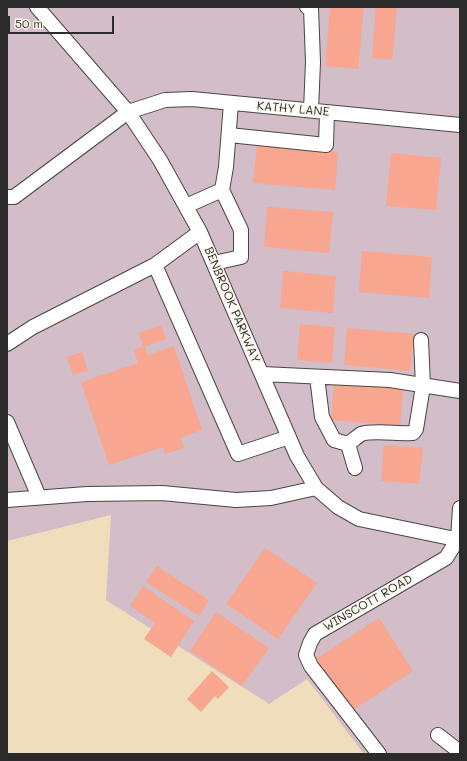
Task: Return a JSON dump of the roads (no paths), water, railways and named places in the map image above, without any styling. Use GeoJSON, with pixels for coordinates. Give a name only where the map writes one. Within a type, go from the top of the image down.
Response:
{"type":"FeatureCollection","features":[{"type":"Feature","properties":{"kind":"street","name":"BENBROOK PARKWAY"},"geometry":{"type":"LineString","coordinates":[[37,7],[128,112],[160,160],[200,232],[297,456],[316,488],[338,507],[359,519],[459,540]]}},
{"type":"Feature","properties":{"kind":"street"},"geometry":{"type":"LineString","coordinates":[[307,7],[311,8],[311,110]]}},
{"type":"Feature","properties":{"kind":"street","name":"KATHY LANE"},"geometry":{"type":"LineString","coordinates":[[7,197],[14,197],[128,112],[165,100],[192,99],[460,125]]}},
{"type":"Feature","properties":{"kind":"street"},"geometry":{"type":"LineString","coordinates":[[214,263],[241,257],[241,230],[222,190],[226,167],[231,103]]}},
{"type":"Feature","properties":{"kind":"street"},"geometry":{"type":"LineString","coordinates":[[229,135],[326,145],[327,112]]}},
{"type":"Feature","properties":{"kind":"street"},"geometry":{"type":"LineString","coordinates":[[186,206],[222,190]]}},
{"type":"Feature","properties":{"kind":"street"},"geometry":{"type":"LineString","coordinates":[[7,344],[33,327],[155,265],[200,232]]}},
{"type":"Feature","properties":{"kind":"street"},"geometry":{"type":"LineString","coordinates":[[155,265],[238,454],[289,438]]}},
{"type":"Feature","properties":{"kind":"street"},"geometry":{"type":"LineString","coordinates":[[348,444],[361,435],[371,432],[400,434],[413,433],[416,429],[422,386],[421,340]]}},
{"type":"Feature","properties":{"kind":"street"},"geometry":{"type":"LineString","coordinates":[[262,374],[390,380],[460,391]]}},
{"type":"Feature","properties":{"kind":"street"},"geometry":{"type":"LineString","coordinates":[[317,377],[322,417],[325,425],[334,440],[348,444]]}},
{"type":"Feature","properties":{"kind":"street"},"geometry":{"type":"LineString","coordinates":[[7,422],[39,497]]}},
{"type":"Feature","properties":{"kind":"street"},"geometry":{"type":"LineString","coordinates":[[348,444],[356,468]]}},
{"type":"Feature","properties":{"kind":"street"},"geometry":{"type":"LineString","coordinates":[[7,500],[87,494],[162,493],[236,500],[271,498],[316,488]]}},
{"type":"Feature","properties":{"kind":"street"},"geometry":{"type":"LineString","coordinates":[[459,540],[460,508]]}},
{"type":"Feature","properties":{"kind":"street","name":"WINSCOTT ROAD"},"geometry":{"type":"LineString","coordinates":[[379,754],[311,666],[306,655],[310,643],[315,634],[446,558],[459,540]]}},
{"type":"Feature","properties":{"kind":"street"},"geometry":{"type":"LineString","coordinates":[[438,735],[460,752]]}}]}
